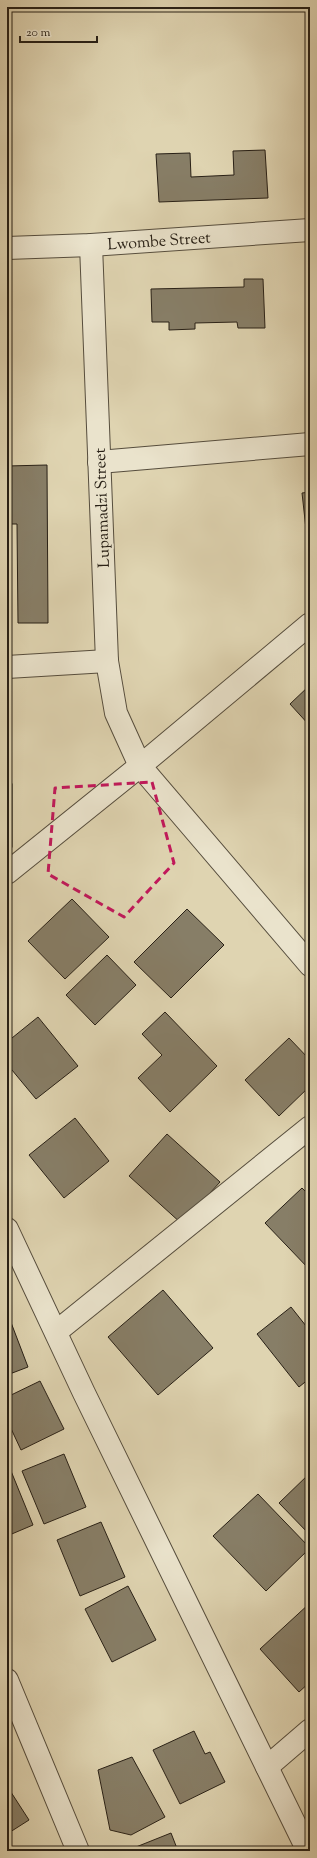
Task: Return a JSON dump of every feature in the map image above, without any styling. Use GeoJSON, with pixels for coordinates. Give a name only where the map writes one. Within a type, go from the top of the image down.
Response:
{"type":"FeatureCollection","features":[{"type":"Feature","properties":{"kind":"street","name":"Lwombe Street"},"geometry":{"type":"LineString","coordinates":[[7,248],[91,245],[310,230]]}},
{"type":"Feature","properties":{"kind":"street","name":"Lupamadzi Street"},"geometry":{"type":"LineString","coordinates":[[91,245],[107,661],[116,713],[140,766],[310,965]]}},
{"type":"Feature","properties":{"kind":"street"},"geometry":{"type":"LineString","coordinates":[[99,462],[310,444]]}},
{"type":"Feature","properties":{"kind":"street"},"geometry":{"type":"LineString","coordinates":[[7,873],[140,766],[310,624]]}},
{"type":"Feature","properties":{"kind":"street"},"geometry":{"type":"LineString","coordinates":[[7,667],[107,661]]}},
{"type":"Feature","properties":{"kind":"street"},"geometry":{"type":"LineString","coordinates":[[56,1332],[310,1127]]}},
{"type":"Feature","properties":{"kind":"street"},"geometry":{"type":"LineString","coordinates":[[7,1229],[84,1393],[308,1851]]}},
{"type":"Feature","properties":{"kind":"street"},"geometry":{"type":"LineString","coordinates":[[7,1680],[78,1851]]}},
{"type":"Feature","properties":{"kind":"street"},"geometry":{"type":"LineString","coordinates":[[267,1767],[310,1730]]}},
{"type":"Feature","properties":{"kind":"highlighted area"},"geometry":{"type":"Polygon","coordinates":[[[152,782],[174,863],[124,917],[48,874],[55,788],[152,782]]]}},
{"type":"Feature","properties":{"kind":"building"},"geometry":{"type":"Polygon","coordinates":[[[10,45],[11,120],[7,120],[7,46],[10,45]]]}},
{"type":"Feature","properties":{"kind":"building"},"geometry":{"type":"Polygon","coordinates":[[[265,150],[268,198],[159,202],[156,154],[190,153],[191,177],[234,175],[233,151],[265,150]]]}},
{"type":"Feature","properties":{"kind":"building"},"geometry":{"type":"Polygon","coordinates":[[[244,279],[263,279],[265,328],[238,328],[237,322],[195,323],[195,329],[169,330],[169,322],[152,322],[151,289],[244,287],[244,279]]]}},
{"type":"Feature","properties":{"kind":"building"},"geometry":{"type":"Polygon","coordinates":[[[47,465],[48,623],[18,623],[17,524],[7,524],[7,466],[47,465]]]}},
{"type":"Feature","properties":{"kind":"building"},"geometry":{"type":"Polygon","coordinates":[[[310,492],[310,538],[307,538],[302,493],[310,492]]]}},
{"type":"Feature","properties":{"kind":"building"},"geometry":{"type":"Polygon","coordinates":[[[310,685],[310,726],[290,704],[310,685]]]}},
{"type":"Feature","properties":{"kind":"building"},"geometry":{"type":"Polygon","coordinates":[[[7,784],[12,784],[12,847],[7,847],[7,784]]]}},
{"type":"Feature","properties":{"kind":"building"},"geometry":{"type":"Polygon","coordinates":[[[72,899],[109,937],[65,979],[28,941],[72,899]]]}},
{"type":"Feature","properties":{"kind":"building"},"geometry":{"type":"Polygon","coordinates":[[[187,909],[224,945],[171,998],[134,962],[187,909]]]}},
{"type":"Feature","properties":{"kind":"building"},"geometry":{"type":"Polygon","coordinates":[[[107,955],[136,985],[95,1025],[66,995],[107,955]]]}},
{"type":"Feature","properties":{"kind":"building"},"geometry":{"type":"Polygon","coordinates":[[[165,1012],[217,1066],[170,1112],[138,1078],[162,1055],[142,1034],[165,1012]]]}},
{"type":"Feature","properties":{"kind":"building"},"geometry":{"type":"Polygon","coordinates":[[[38,1017],[78,1066],[36,1099],[7,1064],[7,1042],[38,1017]]]}},
{"type":"Feature","properties":{"kind":"building"},"geometry":{"type":"Polygon","coordinates":[[[289,1038],[310,1060],[310,1086],[279,1116],[245,1080],[289,1038]]]}},
{"type":"Feature","properties":{"kind":"building"},"geometry":{"type":"Polygon","coordinates":[[[75,1118],[109,1161],[64,1198],[29,1155],[75,1118]]]}},
{"type":"Feature","properties":{"kind":"building"},"geometry":{"type":"Polygon","coordinates":[[[167,1134],[220,1182],[182,1224],[129,1176],[167,1134]]]}},
{"type":"Feature","properties":{"kind":"building"},"geometry":{"type":"Polygon","coordinates":[[[302,1188],[310,1196],[310,1270],[265,1223],[302,1188]]]}},
{"type":"Feature","properties":{"kind":"building"},"geometry":{"type":"Polygon","coordinates":[[[163,1290],[213,1348],[158,1395],[108,1337],[163,1290]]]}},
{"type":"Feature","properties":{"kind":"building"},"geometry":{"type":"Polygon","coordinates":[[[291,1307],[310,1331],[310,1378],[299,1387],[257,1334],[291,1307]]]}},
{"type":"Feature","properties":{"kind":"building"},"geometry":{"type":"Polygon","coordinates":[[[7,1312],[28,1367],[7,1375],[7,1312]]]}},
{"type":"Feature","properties":{"kind":"building"},"geometry":{"type":"Polygon","coordinates":[[[40,1381],[64,1429],[21,1450],[7,1420],[7,1397],[40,1381]]]}},
{"type":"Feature","properties":{"kind":"building"},"geometry":{"type":"Polygon","coordinates":[[[64,1454],[86,1507],[44,1524],[22,1471],[64,1454]]]}},
{"type":"Feature","properties":{"kind":"building"},"geometry":{"type":"Polygon","coordinates":[[[11,1471],[33,1525],[7,1536],[7,1472],[11,1471]]]}},
{"type":"Feature","properties":{"kind":"building"},"geometry":{"type":"Polygon","coordinates":[[[310,1473],[310,1535],[279,1503],[310,1473]]]}},
{"type":"Feature","properties":{"kind":"building"},"geometry":{"type":"Polygon","coordinates":[[[258,1494],[310,1548],[266,1591],[213,1536],[258,1494]]]}},
{"type":"Feature","properties":{"kind":"building"},"geometry":{"type":"Polygon","coordinates":[[[101,1522],[125,1577],[80,1596],[57,1540],[101,1522]]]}},
{"type":"Feature","properties":{"kind":"building"},"geometry":{"type":"Polygon","coordinates":[[[128,1586],[156,1640],[112,1662],[85,1609],[128,1586]]]}},
{"type":"Feature","properties":{"kind":"building"},"geometry":{"type":"Polygon","coordinates":[[[310,1603],[310,1682],[299,1692],[260,1649],[310,1603]]]}},
{"type":"Feature","properties":{"kind":"building"},"geometry":{"type":"Polygon","coordinates":[[[194,1731],[205,1754],[210,1752],[225,1782],[180,1804],[153,1750],[194,1731]]]}},
{"type":"Feature","properties":{"kind":"building"},"geometry":{"type":"Polygon","coordinates":[[[132,1757],[165,1817],[131,1835],[110,1830],[98,1770],[132,1757]]]}},
{"type":"Feature","properties":{"kind":"building"},"geometry":{"type":"Polygon","coordinates":[[[7,1786],[29,1820],[7,1834],[7,1786]]]}},
{"type":"Feature","properties":{"kind":"building"},"geometry":{"type":"Polygon","coordinates":[[[171,1833],[178,1851],[126,1851],[171,1833]]]}}]}
